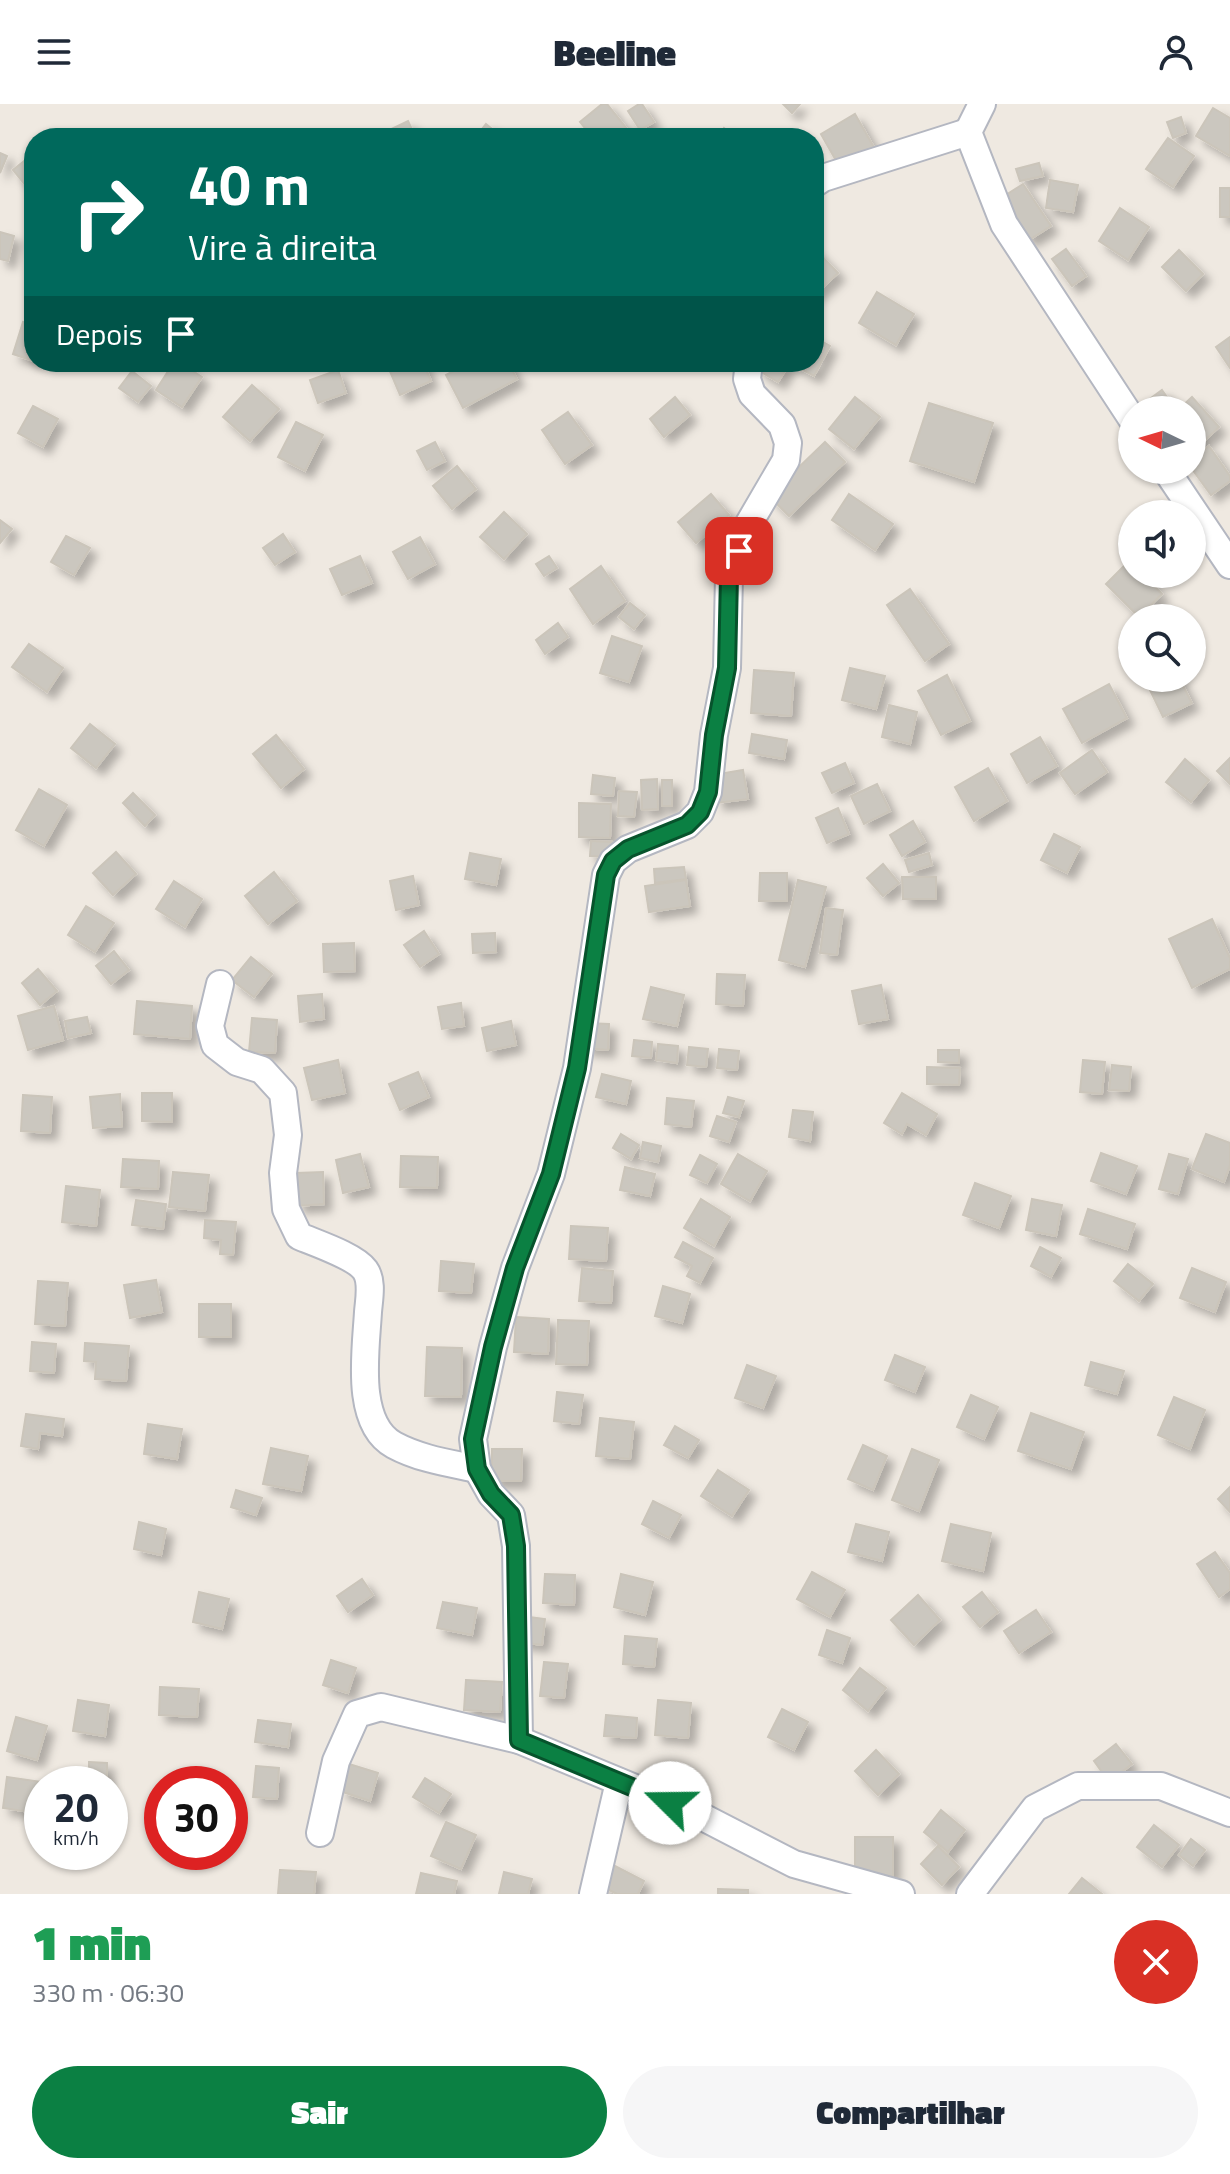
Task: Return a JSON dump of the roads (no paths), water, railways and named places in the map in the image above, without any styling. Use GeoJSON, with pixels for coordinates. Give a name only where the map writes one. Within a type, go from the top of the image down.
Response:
{"type":"FeatureCollection","features":[{"type":"Feature","properties":{"kind":"street"},"geometry":{"type":"LineString","coordinates":[[824,178],[968,132],[982,104]]}},
{"type":"Feature","properties":{"kind":"street"},"geometry":{"type":"LineString","coordinates":[[968,132],[1004,224],[1118,398]]}},
{"type":"Feature","properties":{"kind":"street"},"geometry":{"type":"LineString","coordinates":[[519,1740],[516,1546],[511,1515],[491,1494],[477,1469],[473,1439],[493,1347],[515,1268],[551,1174],[577,1068],[606,875],[613,861],[628,849],[687,825],[700,812],[708,792],[714,735],[727,668],[729,576],[748,525],[786,460],[788,443],[782,425],[752,394],[748,372]]}},
{"type":"Feature","properties":{"kind":"street"},"geometry":{"type":"LineString","coordinates":[[1175,484],[1230,565]]}},
{"type":"Feature","properties":{"kind":"street"},"geometry":{"type":"LineString","coordinates":[[220,984],[210,1026],[215,1045],[237,1062],[262,1070],[283,1093],[288,1135],[283,1173],[286,1209],[299,1236],[356,1262],[366,1271],[370,1286],[365,1369],[367,1402],[374,1424],[391,1444],[429,1459],[477,1469]]}},
{"type":"Feature","properties":{"kind":"street"},"geometry":{"type":"LineString","coordinates":[[320,1833],[336,1761],[357,1714],[381,1707],[519,1740],[695,1813],[794,1864],[901,1894]]}},
{"type":"Feature","properties":{"kind":"street"},"geometry":{"type":"LineString","coordinates":[[593,1894],[619,1782]]}},
{"type":"Feature","properties":{"kind":"street"},"geometry":{"type":"LineString","coordinates":[[970,1894],[1035,1808],[1078,1786],[1161,1786],[1230,1813]]}}]}
